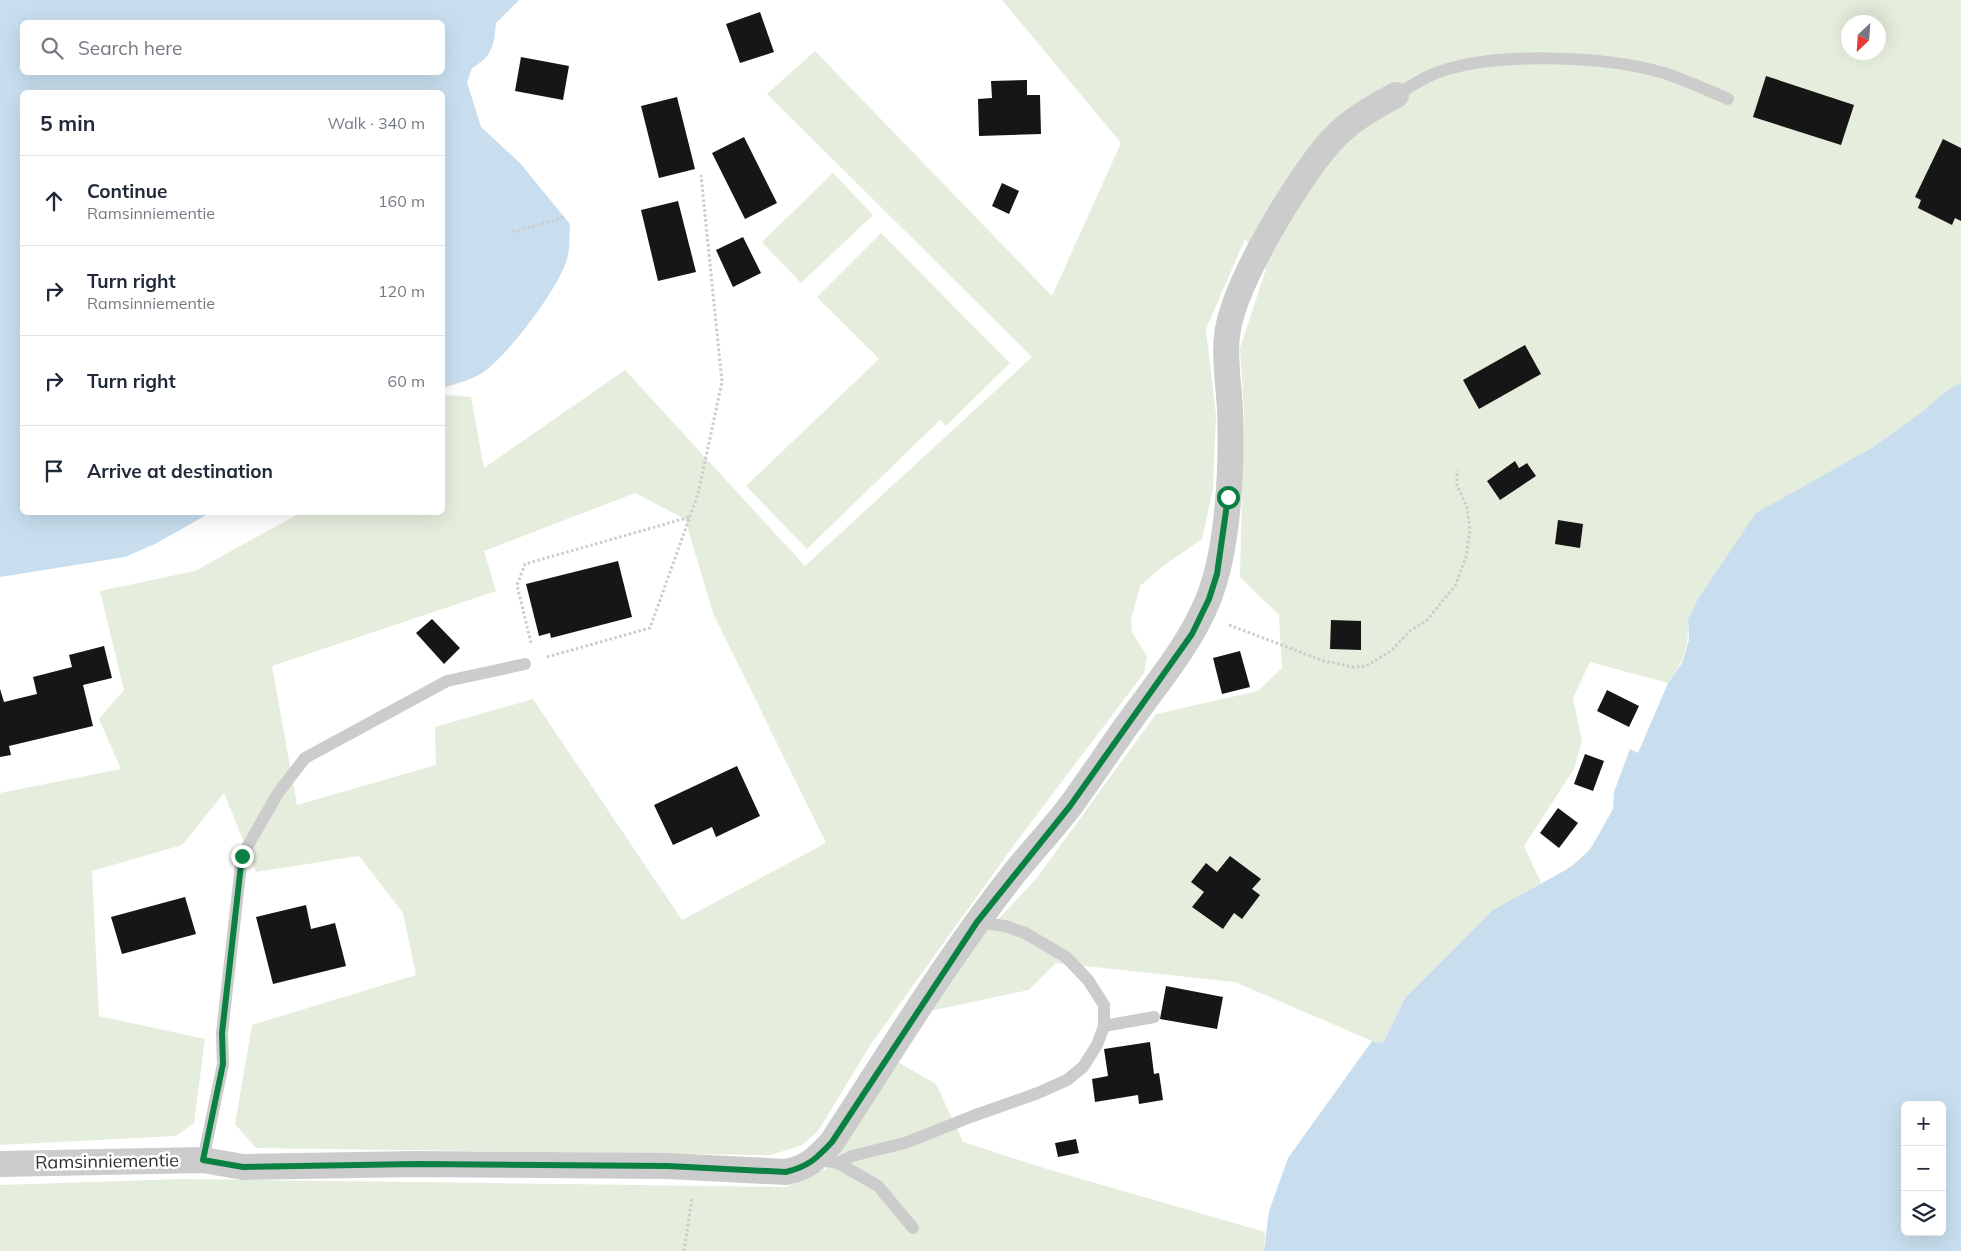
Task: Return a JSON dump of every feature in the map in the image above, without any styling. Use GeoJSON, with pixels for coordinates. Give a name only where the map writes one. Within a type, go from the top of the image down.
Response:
{"type":"FeatureCollection","features":[{"type":"Feature","properties":{"kind":"street","name":"Ramsinniementie"},"geometry":{"type":"LineString","coordinates":[[0,1164],[203,1160],[243,1167],[416,1164],[696,1168],[786,1172],[828,1161],[832,1142],[977,922],[1070,806],[1192,634],[1203,612],[1217,574],[1228,497],[1230,409],[1226,355],[1227,333],[1235,306],[1245,280],[1275,222],[1318,157],[1332,140],[1354,121],[1396,95]]}},
{"type":"Feature","properties":{"kind":"lane"},"geometry":{"type":"LineString","coordinates":[[1396,95],[1436,73],[1472,65],[1522,58],[1562,59],[1643,68],[1664,73],[1728,99]]}},
{"type":"Feature","properties":{"kind":"lane"},"geometry":{"type":"LineString","coordinates":[[203,1160],[223,1064],[222,1033],[242,856],[278,793],[304,758],[447,681],[530,662]]}},
{"type":"Feature","properties":{"kind":"lane"},"geometry":{"type":"LineString","coordinates":[[828,1161],[904,1142],[1067,1080],[1082,1067],[1096,1045],[1104,1026],[1104,1005],[1088,980],[1066,957],[1025,933],[1005,926],[977,922]]}},
{"type":"Feature","properties":{"kind":"lane"},"geometry":{"type":"LineString","coordinates":[[1104,1026],[1154,1017]]}},
{"type":"Feature","properties":{"kind":"lane"},"geometry":{"type":"LineString","coordinates":[[828,1161],[878,1186],[913,1228]]}},
{"type":"Feature","properties":{"kind":"path"},"geometry":{"type":"LineString","coordinates":[[690,516],[525,564],[517,585],[530,662],[650,628],[698,494],[722,382],[701,175]]}},
{"type":"Feature","properties":{"kind":"path"},"geometry":{"type":"LineString","coordinates":[[513,232],[564,218]]}},
{"type":"Feature","properties":{"kind":"path"},"geometry":{"type":"LineString","coordinates":[[1203,612],[1245,632],[1263,636],[1324,662],[1353,667],[1366,666],[1392,651],[1410,631],[1427,620],[1455,586],[1466,556],[1470,530],[1467,507],[1457,485],[1457,470]]}},
{"type":"Feature","properties":{"kind":"path"},"geometry":{"type":"LineString","coordinates":[[684,1251],[696,1168]]}},
{"type":"Feature","properties":{"kind":"green space"},"geometry":{"type":"Polygon","coordinates":[[[1002,0],[1961,0],[1961,405],[1892,433],[1870,449],[1688,620],[1688,639],[1682,661],[1668,683],[1590,662],[1573,698],[1582,741],[1574,769],[1524,846],[1541,883],[1525,893],[1574,864],[1596,839],[1615,870],[1461,942],[1405,998],[1383,1043],[1372,1041],[1235,982],[1056,963],[1029,990],[930,1011],[979,940],[1036,879],[1156,714],[1258,691],[1282,668],[1279,615],[1240,577],[1244,411],[1240,348],[1266,269],[1245,239],[1206,329],[1216,415],[1213,488],[1202,539],[1163,566],[1140,586],[1131,620],[1132,632],[1147,656],[1144,673],[1014,845],[871,1044],[818,1131],[802,1145],[771,1155],[256,1148],[235,1124],[252,1025],[416,975],[403,913],[359,856],[256,872],[224,793],[182,845],[92,871],[99,1016],[205,1039],[194,1123],[176,1136],[0,1145],[0,793],[121,769],[99,719],[124,690],[100,591],[195,571],[296,515],[445,515],[445,395],[471,397],[484,468],[625,370],[805,566],[1032,357],[767,94],[815,51],[1052,296],[1121,143],[1002,0]],[[635,493],[484,551],[496,591],[272,666],[297,805],[436,765],[435,727],[533,699],[682,920],[826,843],[713,613],[685,519],[635,493]]]}},
{"type":"Feature","properties":{"kind":"green space"},"geometry":{"type":"Polygon","coordinates":[[[833,173],[873,215],[801,283],[762,242],[833,173]]]}},
{"type":"Feature","properties":{"kind":"green space"},"geometry":{"type":"Polygon","coordinates":[[[881,233],[1010,363],[946,426],[940,420],[807,549],[746,486],[879,359],[817,297],[881,233]]]}},
{"type":"Feature","properties":{"kind":"green space"},"geometry":{"type":"Polygon","coordinates":[[[898,1062],[936,1084],[963,1142],[1047,1169],[1265,1232],[1264,1251],[0,1251],[0,1185],[182,1179],[786,1187],[826,1169],[898,1062]]]}},
{"type":"Feature","properties":{"kind":"water"},"geometry":{"type":"Polygon","coordinates":[[[0,0],[519,0],[496,23],[491,49],[479,64],[472,68],[467,82],[481,127],[520,163],[570,224],[568,255],[564,268],[546,300],[508,349],[485,371],[470,379],[445,387],[445,90],[20,90],[20,515],[206,515],[155,544],[125,557],[0,577],[0,0]]]}},
{"type":"Feature","properties":{"kind":"water"},"geometry":{"type":"Polygon","coordinates":[[[1961,383],[1961,1251],[1264,1251],[1269,1211],[1288,1158],[1372,1041],[1383,1043],[1405,998],[1493,910],[1571,867],[1590,850],[1613,809],[1614,792],[1630,749],[1638,753],[1668,683],[1682,663],[1689,640],[1688,620],[1698,599],[1756,513],[1870,449],[1922,412],[1949,389],[1961,383]]]}},
{"type":"Feature","properties":{"kind":"building"},"geometry":{"type":"Polygon","coordinates":[[[760,12],[774,52],[740,63],[726,24],[760,12]]]}},
{"type":"Feature","properties":{"kind":"building"},"geometry":{"type":"Polygon","coordinates":[[[521,57],[569,66],[563,100],[515,91],[521,57]]]}},
{"type":"Feature","properties":{"kind":"building"},"geometry":{"type":"Polygon","coordinates":[[[1766,76],[1854,105],[1841,145],[1753,117],[1766,76]]]}},
{"type":"Feature","properties":{"kind":"building"},"geometry":{"type":"Polygon","coordinates":[[[1027,80],[1027,95],[1040,95],[1041,134],[979,136],[978,99],[992,98],[991,81],[1027,80]]]}},
{"type":"Feature","properties":{"kind":"building"},"geometry":{"type":"Polygon","coordinates":[[[677,97],[695,169],[659,178],[641,106],[677,97]]]}},
{"type":"Feature","properties":{"kind":"building"},"geometry":{"type":"Polygon","coordinates":[[[744,137],[777,203],[745,219],[712,153],[744,137]]]}},
{"type":"Feature","properties":{"kind":"building"},"geometry":{"type":"Polygon","coordinates":[[[1943,139],[1961,148],[1961,221],[1955,218],[1952,225],[1918,208],[1921,200],[1915,197],[1943,139]]]}},
{"type":"Feature","properties":{"kind":"building"},"geometry":{"type":"Polygon","coordinates":[[[1002,183],[1019,191],[1009,214],[992,206],[1002,183]]]}},
{"type":"Feature","properties":{"kind":"building"},"geometry":{"type":"Polygon","coordinates":[[[678,201],[696,272],[658,281],[641,210],[678,201]]]}},
{"type":"Feature","properties":{"kind":"building"},"geometry":{"type":"Polygon","coordinates":[[[743,237],[761,273],[733,287],[716,250],[743,237]]]}},
{"type":"Feature","properties":{"kind":"building"},"geometry":{"type":"Polygon","coordinates":[[[1525,345],[1541,374],[1479,409],[1463,380],[1525,345]]]}},
{"type":"Feature","properties":{"kind":"building"},"geometry":{"type":"Polygon","coordinates":[[[1515,461],[1519,468],[1527,463],[1536,476],[1500,500],[1487,481],[1515,461]]]}},
{"type":"Feature","properties":{"kind":"building"},"geometry":{"type":"Polygon","coordinates":[[[1558,520],[1583,524],[1580,548],[1555,544],[1558,520]]]}},
{"type":"Feature","properties":{"kind":"building"},"geometry":{"type":"Polygon","coordinates":[[[618,561],[632,617],[551,638],[550,633],[539,636],[526,584],[618,561]]]}},
{"type":"Feature","properties":{"kind":"building"},"geometry":{"type":"Polygon","coordinates":[[[432,619],[460,648],[444,664],[416,633],[432,619]]]}},
{"type":"Feature","properties":{"kind":"building"},"geometry":{"type":"Polygon","coordinates":[[[1331,620],[1361,621],[1361,650],[1330,649],[1331,620]]]}},
{"type":"Feature","properties":{"kind":"building"},"geometry":{"type":"Polygon","coordinates":[[[104,646],[112,678],[83,685],[93,726],[9,746],[11,755],[0,757],[0,689],[4,702],[37,694],[33,677],[72,667],[69,655],[104,646]]]}},
{"type":"Feature","properties":{"kind":"building"},"geometry":{"type":"Polygon","coordinates":[[[1240,651],[1250,687],[1222,694],[1213,658],[1240,651]]]}},
{"type":"Feature","properties":{"kind":"building"},"geometry":{"type":"Polygon","coordinates":[[[1607,690],[1639,706],[1629,727],[1597,711],[1607,690]]]}},
{"type":"Feature","properties":{"kind":"building"},"geometry":{"type":"Polygon","coordinates":[[[1585,754],[1604,761],[1593,791],[1574,784],[1585,754]]]}},
{"type":"Feature","properties":{"kind":"building"},"geometry":{"type":"Polygon","coordinates":[[[737,766],[760,816],[716,837],[712,827],[673,845],[654,805],[737,766]]]}},
{"type":"Feature","properties":{"kind":"building"},"geometry":{"type":"Polygon","coordinates":[[[1558,808],[1578,823],[1559,848],[1540,833],[1558,808]]]}},
{"type":"Feature","properties":{"kind":"building"},"geometry":{"type":"Polygon","coordinates":[[[1230,856],[1261,879],[1252,889],[1260,895],[1242,919],[1234,913],[1223,929],[1192,907],[1204,892],[1191,882],[1206,863],[1217,872],[1230,856]]]}},
{"type":"Feature","properties":{"kind":"building"},"geometry":{"type":"Polygon","coordinates":[[[185,897],[196,934],[122,954],[111,917],[185,897]]]}},
{"type":"Feature","properties":{"kind":"building"},"geometry":{"type":"Polygon","coordinates":[[[306,905],[311,929],[335,923],[346,966],[273,984],[256,917],[306,905]]]}},
{"type":"Feature","properties":{"kind":"building"},"geometry":{"type":"Polygon","coordinates":[[[1166,986],[1223,997],[1217,1029],[1160,1019],[1166,986]]]}},
{"type":"Feature","properties":{"kind":"building"},"geometry":{"type":"Polygon","coordinates":[[[1150,1042],[1154,1074],[1159,1073],[1163,1100],[1139,1104],[1138,1095],[1095,1102],[1092,1079],[1108,1076],[1104,1049],[1150,1042]]]}},
{"type":"Feature","properties":{"kind":"building"},"geometry":{"type":"Polygon","coordinates":[[[1076,1139],[1079,1153],[1058,1157],[1055,1143],[1076,1139]]]}},
{"type":"Feature","properties":{"kind":"route"},"geometry":{"type":"LineString","coordinates":[[242,856],[222,1033],[223,1064],[203,1160],[243,1167],[416,1164],[668,1166],[786,1172],[803,1168],[817,1159],[832,1142],[977,922],[1070,806],[1192,634],[1209,599],[1217,574],[1228,497]]}}]}
